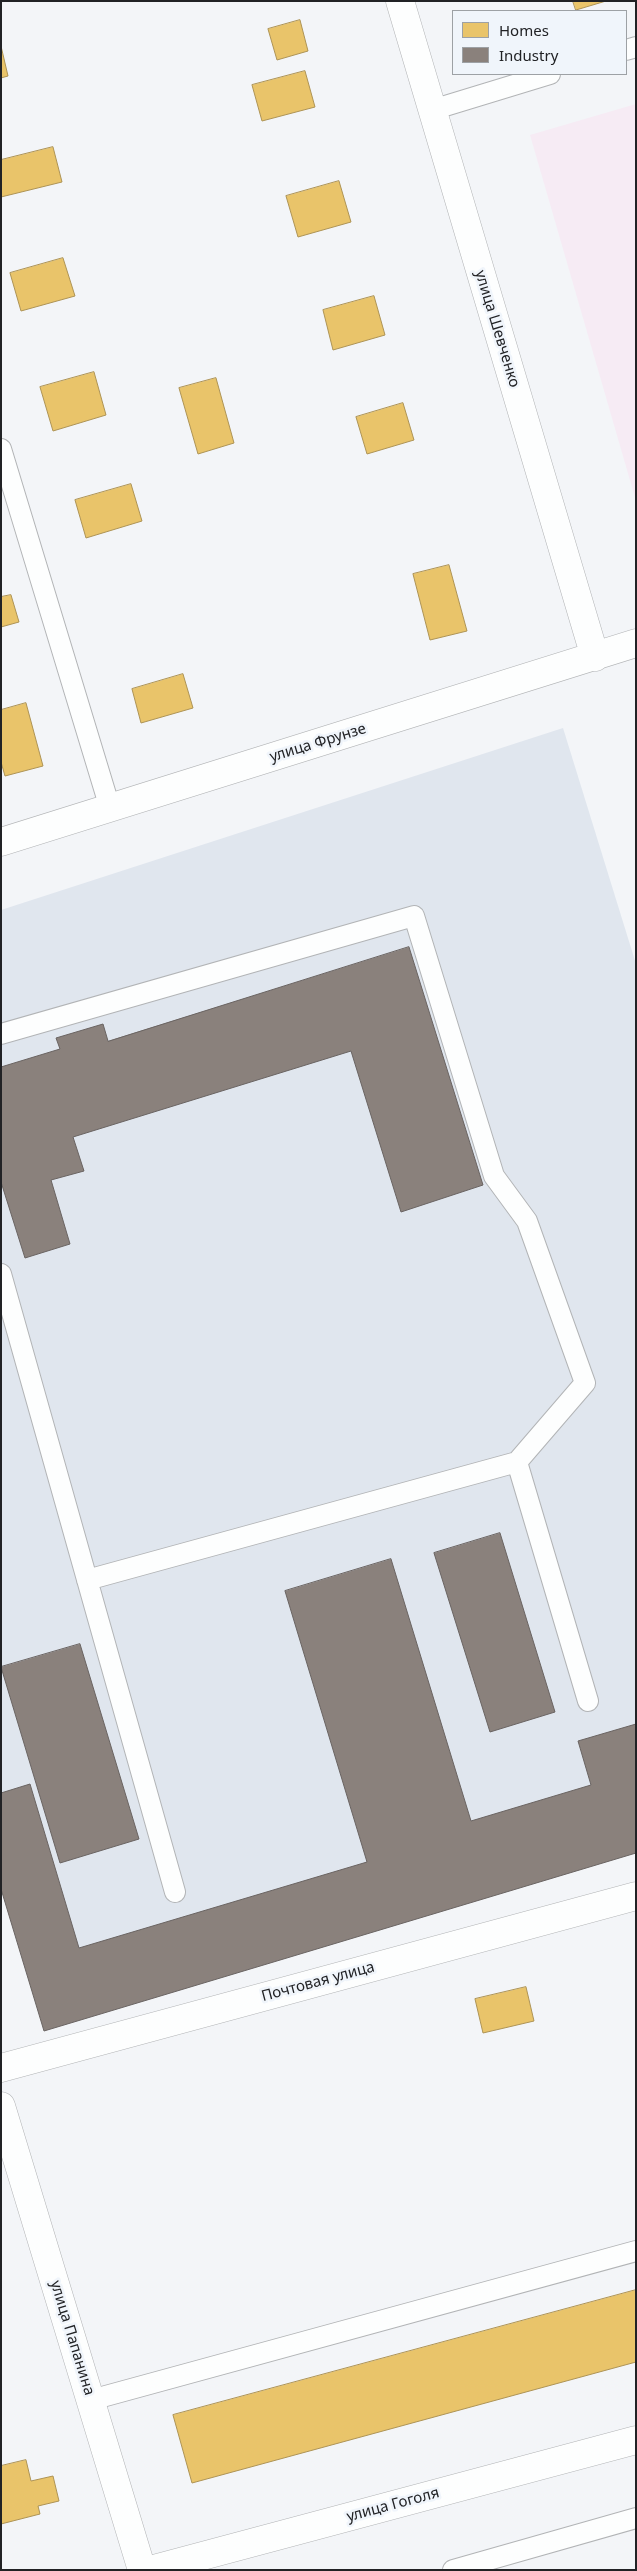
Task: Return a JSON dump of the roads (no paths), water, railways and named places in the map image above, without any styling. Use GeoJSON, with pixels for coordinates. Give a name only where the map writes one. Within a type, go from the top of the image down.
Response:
{"type":"FeatureCollection","features":[{"type":"Feature","properties":{"kind":"street","name":"улица Шевченко"},"geometry":{"type":"LineString","coordinates":[[400,1],[595,657]]}},
{"type":"Feature","properties":{"kind":"street","name":"улица Фрунзе"},"geometry":{"type":"LineString","coordinates":[[1,842],[636,644]]}},
{"type":"Feature","properties":{"kind":"street","name":"Почтовая улица"},"geometry":{"type":"LineString","coordinates":[[1,2068],[636,1896]]}},
{"type":"Feature","properties":{"kind":"street","name":"улица Папанина"},"geometry":{"type":"LineString","coordinates":[[1,2106],[142,2570]]}},
{"type":"Feature","properties":{"kind":"street","name":"улица Гоголя"},"geometry":{"type":"LineString","coordinates":[[150,2570],[636,2440]]}},
{"type":"Feature","properties":{"kind":"lane"},"geometry":{"type":"LineString","coordinates":[[432,110],[547,75]]}},
{"type":"Feature","properties":{"kind":"lane"},"geometry":{"type":"LineString","coordinates":[[1,449],[110,808]]}},
{"type":"Feature","properties":{"kind":"lane"},"geometry":{"type":"LineString","coordinates":[[1,1034],[414,916],[494,1176],[528,1221],[585,1383],[517,1462],[87,1580]]}},
{"type":"Feature","properties":{"kind":"lane"},"geometry":{"type":"LineString","coordinates":[[1,1274],[175,1892]]}},
{"type":"Feature","properties":{"kind":"lane"},"geometry":{"type":"LineString","coordinates":[[517,1462],[588,1701]]}},
{"type":"Feature","properties":{"kind":"lane"},"geometry":{"type":"LineString","coordinates":[[90,2400],[636,2251]]}},
{"type":"Feature","properties":{"kind":"lane"},"geometry":{"type":"LineString","coordinates":[[453,2570],[636,2518]]}}]}
